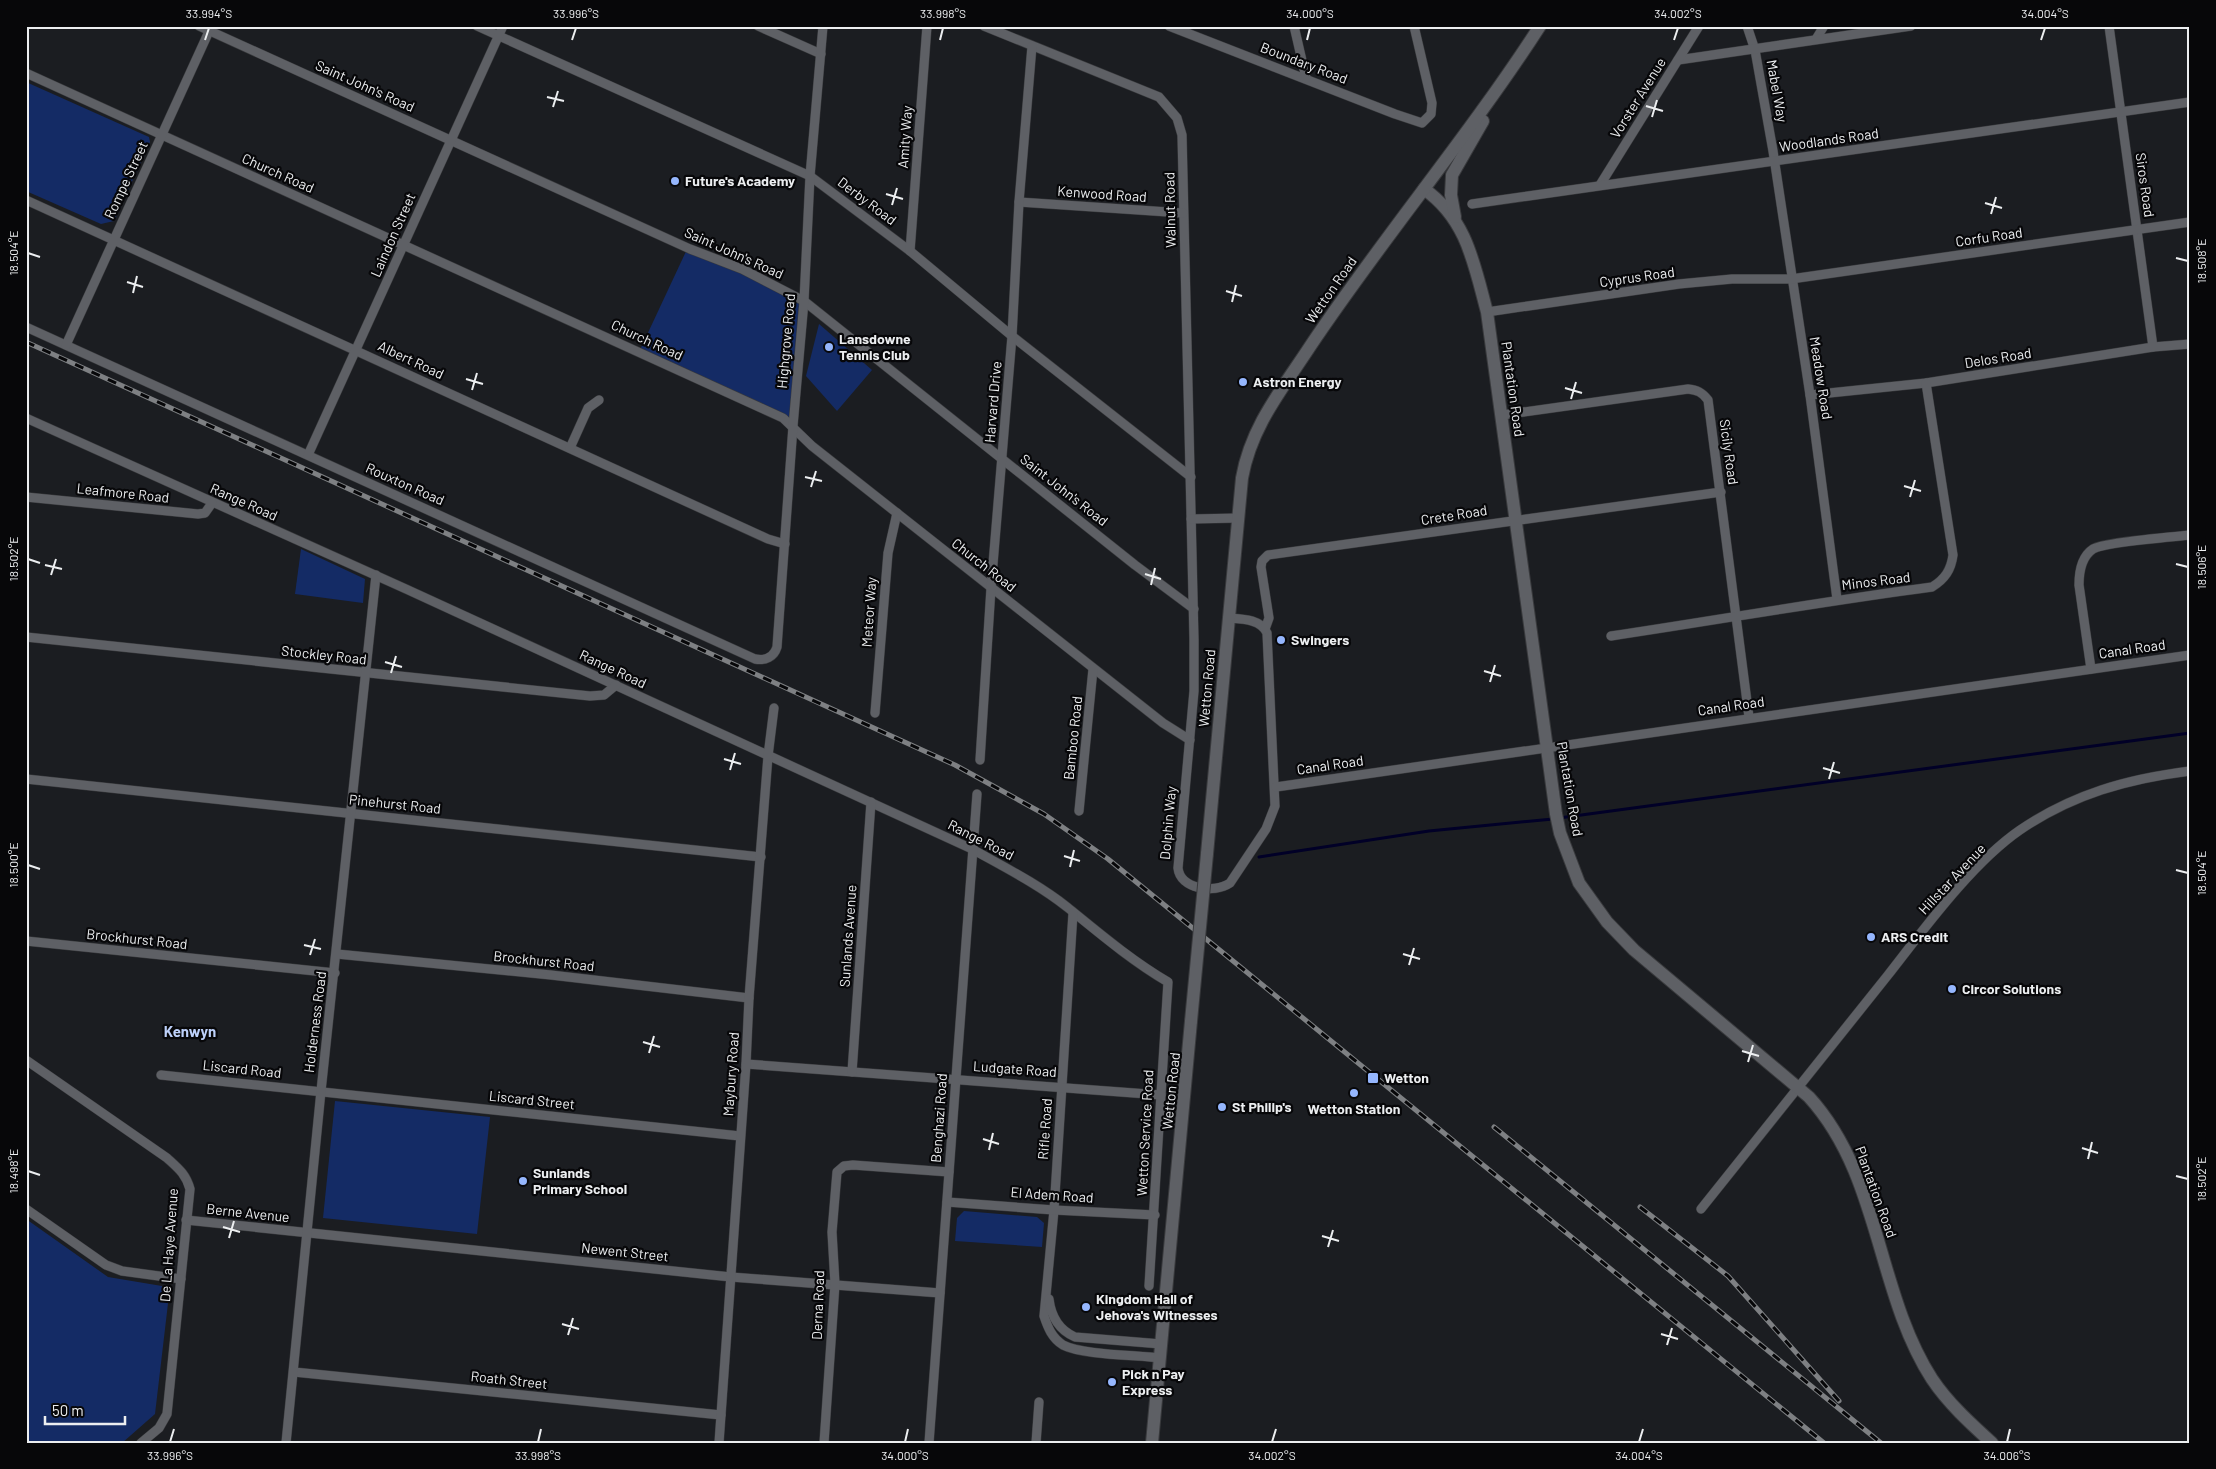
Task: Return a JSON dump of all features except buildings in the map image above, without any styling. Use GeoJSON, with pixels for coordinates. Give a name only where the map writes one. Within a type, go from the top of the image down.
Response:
{"type":"FeatureCollection","features":[{"type":"Feature","properties":{"kind":"main road","name":"Wetton Road"},"geometry":{"type":"LineString","coordinates":[[1152,1443],[1228,618],[1245,462],[1255,432],[1330,318],[1485,108],[1537,28]]}},
{"type":"Feature","properties":{"kind":"main road"},"geometry":{"type":"LineString","coordinates":[[1455,219],[1451,195],[1452,175],[1483,123],[1485,108]]}},
{"type":"Feature","properties":{"kind":"main road","name":"Plantation Road"},"geometry":{"type":"LineString","coordinates":[[1424,189],[1442,202],[1455,219],[1474,264],[1487,312],[1560,833],[1576,876],[1595,907],[1634,950],[1809,1098],[1830,1121],[1853,1165],[1898,1304],[1922,1362],[1933,1380],[1954,1406],[1992,1443]]}},
{"type":"Feature","properties":{"kind":"street","name":"Saint John's Road"},"geometry":{"type":"LineString","coordinates":[[199,26],[210,29],[690,248],[742,269],[804,301],[1001,459],[1194,609]]}},
{"type":"Feature","properties":{"kind":"street","name":"Derby Road"},"geometry":{"type":"LineString","coordinates":[[477,26],[810,176],[910,251],[1012,336],[1190,478]]}},
{"type":"Feature","properties":{"kind":"street","name":"Laindon Street"},"geometry":{"type":"LineString","coordinates":[[308,455],[503,26]]}},
{"type":"Feature","properties":{"kind":"street"},"geometry":{"type":"LineString","coordinates":[[758,26],[821,54]]}},
{"type":"Feature","properties":{"kind":"street","name":"Highgrove Road"},"geometry":{"type":"LineString","coordinates":[[772,656],[777,647],[804,301],[810,176],[823,26]]}},
{"type":"Feature","properties":{"kind":"street","name":"Amity Way"},"geometry":{"type":"LineString","coordinates":[[910,251],[927,26]]}},
{"type":"Feature","properties":{"kind":"street","name":"Walnut Road"},"geometry":{"type":"LineString","coordinates":[[984,26],[1159,96],[1177,118],[1182,135],[1191,519]]}},
{"type":"Feature","properties":{"kind":"street"},"geometry":{"type":"LineString","coordinates":[[1294,26],[1306,78]]}},
{"type":"Feature","properties":{"kind":"street","name":"Boundary Road"},"geometry":{"type":"LineString","coordinates":[[1174,27],[1422,123],[1428,117],[1432,109],[1432,103],[1414,26]]}},
{"type":"Feature","properties":{"kind":"street","name":"Vorster Avenue"},"geometry":{"type":"LineString","coordinates":[[1600,185],[1699,26]]}},
{"type":"Feature","properties":{"kind":"street","name":"Mabel Way"},"geometry":{"type":"LineString","coordinates":[[1747,26],[1755,50],[1774,161]]}},
{"type":"Feature","properties":{"kind":"street"},"geometry":{"type":"LineString","coordinates":[[1816,39],[1824,26]]}},
{"type":"Feature","properties":{"kind":"street"},"geometry":{"type":"LineString","coordinates":[[1678,60],[1911,26]]}},
{"type":"Feature","properties":{"kind":"street","name":"Siros Road"},"geometry":{"type":"LineString","coordinates":[[2109,26],[2154,347]]}},
{"type":"Feature","properties":{"kind":"street","name":"Rompe Street"},"geometry":{"type":"LineString","coordinates":[[66,345],[210,29]]}},
{"type":"Feature","properties":{"kind":"street","name":"Harvard Drive"},"geometry":{"type":"LineString","coordinates":[[980,760],[991,588],[1012,336],[1019,202],[1032,46]]}},
{"type":"Feature","properties":{"kind":"street","name":"Church Road"},"geometry":{"type":"LineString","coordinates":[[26,73],[783,418],[812,446],[897,514],[1163,723],[1190,740]]}},
{"type":"Feature","properties":{"kind":"street","name":"Woodlands Road"},"geometry":{"type":"LineString","coordinates":[[1472,204],[2190,102]]}},
{"type":"Feature","properties":{"kind":"street","name":"Meadow Road"},"geometry":{"type":"LineString","coordinates":[[1774,161],[1810,395],[1837,600]]}},
{"type":"Feature","properties":{"kind":"street","name":"Albert Road"},"geometry":{"type":"LineString","coordinates":[[26,200],[768,539],[785,544]]}},
{"type":"Feature","properties":{"kind":"street","name":"Kenwood Road"},"geometry":{"type":"LineString","coordinates":[[1019,202],[1184,212]]}},
{"type":"Feature","properties":{"kind":"street","name":"Corfu Road"},"geometry":{"type":"LineString","coordinates":[[1791,279],[2190,222]]}},
{"type":"Feature","properties":{"kind":"street","name":"Cyprus Road"},"geometry":{"type":"LineString","coordinates":[[1487,312],[1679,284],[1732,280],[1791,279]]}},
{"type":"Feature","properties":{"kind":"street","name":"Rouxton Road"},"geometry":{"type":"LineString","coordinates":[[26,327],[755,659],[763,660],[772,656]]}},
{"type":"Feature","properties":{"kind":"street","name":"Delos Road"},"geometry":{"type":"LineString","coordinates":[[1810,395],[1926,383],[2154,347],[2190,344]]}},
{"type":"Feature","properties":{"kind":"street","name":"Minos Road"},"geometry":{"type":"LineString","coordinates":[[1611,636],[1932,587],[1941,582],[1952,565],[1953,555],[1926,383]]}},
{"type":"Feature","properties":{"kind":"street","name":"Sicily Road"},"geometry":{"type":"LineString","coordinates":[[1502,415],[1688,389],[1700,391],[1708,400],[1738,617],[1749,717]]}},
{"type":"Feature","properties":{"kind":"street"},"geometry":{"type":"LineString","coordinates":[[570,448],[588,408],[599,400]]}},
{"type":"Feature","properties":{"kind":"street","name":"Range Road"},"geometry":{"type":"LineString","coordinates":[[27,419],[376,575],[972,849],[1022,877],[1149,971],[1168,982]]}},
{"type":"Feature","properties":{"kind":"street","name":"Crete Road"},"geometry":{"type":"LineString","coordinates":[[1265,628],[1269,618],[1261,567],[1262,561],[1268,556],[1721,492]]}},
{"type":"Feature","properties":{"kind":"street","name":"Leafmore Road"},"geometry":{"type":"LineString","coordinates":[[26,497],[198,514],[204,513],[212,502]]}},
{"type":"Feature","properties":{"kind":"street","name":"Meteor Way"},"geometry":{"type":"LineString","coordinates":[[875,713],[888,553],[897,514]]}},
{"type":"Feature","properties":{"kind":"street"},"geometry":{"type":"LineString","coordinates":[[1191,519],[1239,518]]}},
{"type":"Feature","properties":{"kind":"street","name":"Dolphin Way"},"geometry":{"type":"LineString","coordinates":[[1191,519],[1194,691],[1178,868],[1180,878],[1192,886],[1220,887],[1230,883],[1272,819],[1276,787],[1269,648],[1265,628]]}},
{"type":"Feature","properties":{"kind":"street"},"geometry":{"type":"LineString","coordinates":[[2091,669],[2079,585],[2079,573],[2087,555],[2093,549],[2110,545],[2190,535]]}},
{"type":"Feature","properties":{"kind":"street","name":"Holderness Road"},"geometry":{"type":"LineString","coordinates":[[286,1443],[364,673],[376,575]]}},
{"type":"Feature","properties":{"kind":"street"},"geometry":{"type":"LineString","coordinates":[[1228,618],[1253,621],[1265,628]]}},
{"type":"Feature","properties":{"kind":"street","name":"Stockley Road"},"geometry":{"type":"LineString","coordinates":[[26,637],[590,696],[604,695],[616,685]]}},
{"type":"Feature","properties":{"kind":"street","name":"Canal Road"},"geometry":{"type":"LineString","coordinates":[[1276,787],[1749,717],[2190,655]]}},
{"type":"Feature","properties":{"kind":"street","name":"Bamboo Road"},"geometry":{"type":"LineString","coordinates":[[1079,810],[1093,669]]}},
{"type":"Feature","properties":{"kind":"street","name":"Maybury Road"},"geometry":{"type":"LineString","coordinates":[[719,1443],[749,998],[768,756],[774,708]]}},
{"type":"Feature","properties":{"kind":"street","name":"Hillstar Avenue"},"geometry":{"type":"LineString","coordinates":[[1701,1209],[1931,921],[1984,862],[2020,830],[2076,798],[2148,776],[2190,771]]}},
{"type":"Feature","properties":{"kind":"street","name":"Pinehurst Road"},"geometry":{"type":"LineString","coordinates":[[26,779],[760,857]]}},
{"type":"Feature","properties":{"kind":"street","name":"Benghazi Road"},"geometry":{"type":"LineString","coordinates":[[929,1443],[977,794]]}},
{"type":"Feature","properties":{"kind":"street","name":"Sunlands Avenue"},"geometry":{"type":"LineString","coordinates":[[852,1072],[871,802]]}},
{"type":"Feature","properties":{"kind":"street","name":"Rifle Road"},"geometry":{"type":"LineString","coordinates":[[1073,913],[1054,1210],[1044,1316],[1049,1330],[1064,1345],[1090,1351],[1160,1358]]}},
{"type":"Feature","properties":{"kind":"street","name":"Brockhurst Road"},"geometry":{"type":"LineString","coordinates":[[26,941],[335,973]]}},
{"type":"Feature","properties":{"kind":"street","name":"Brockhurst Road"},"geometry":{"type":"LineString","coordinates":[[337,954],[542,974],[749,998]]}},
{"type":"Feature","properties":{"kind":"street","name":"Wetton Service Road"},"geometry":{"type":"LineString","coordinates":[[1149,1286],[1155,1215],[1168,982]]}},
{"type":"Feature","properties":{"kind":"street","name":"De La Haye Avenue"},"geometry":{"type":"LineString","coordinates":[[26,1060],[167,1158],[184,1174],[190,1189],[167,1414],[158,1428],[140,1443]]}},
{"type":"Feature","properties":{"kind":"street","name":"Ludgate Road"},"geometry":{"type":"LineString","coordinates":[[746,1064],[1061,1086],[1161,1095]]}},
{"type":"Feature","properties":{"kind":"street","name":"Liscard Road"},"geometry":{"type":"LineString","coordinates":[[161,1075],[321,1091]]}},
{"type":"Feature","properties":{"kind":"street","name":"Liscard Street"},"geometry":{"type":"LineString","coordinates":[[321,1091],[740,1136]]}},
{"type":"Feature","properties":{"kind":"street","name":"Derna Road"},"geometry":{"type":"LineString","coordinates":[[824,1443],[835,1284],[832,1232],[836,1179],[839,1169],[844,1166],[853,1165],[949,1172]]}},
{"type":"Feature","properties":{"kind":"street","name":"El Adem Road"},"geometry":{"type":"LineString","coordinates":[[947,1202],[1155,1215]]}},
{"type":"Feature","properties":{"kind":"street"},"geometry":{"type":"LineString","coordinates":[[26,1209],[106,1266],[122,1271],[181,1279]]}},
{"type":"Feature","properties":{"kind":"street","name":"Berne Avenue"},"geometry":{"type":"LineString","coordinates":[[186,1220],[308,1232]]}},
{"type":"Feature","properties":{"kind":"street","name":"Newent Street"},"geometry":{"type":"LineString","coordinates":[[308,1232],[730,1277],[940,1293]]}},
{"type":"Feature","properties":{"kind":"street","name":"Rifle Road"},"geometry":{"type":"LineString","coordinates":[[1046,1286],[1054,1320],[1067,1334],[1095,1340],[1161,1344]]}},
{"type":"Feature","properties":{"kind":"street","name":"Roath Street"},"geometry":{"type":"LineString","coordinates":[[294,1372],[720,1415]]}},
{"type":"Feature","properties":{"kind":"street"},"geometry":{"type":"LineString","coordinates":[[1036,1443],[1039,1402]]}},
{"type":"Feature","properties":{"kind":"shaded area"},"geometry":{"type":"Polygon","coordinates":[[[26,82],[149,137],[150,142],[114,221],[101,224],[26,191],[26,82]]]}},
{"type":"Feature","properties":{"kind":"shaded area"},"geometry":{"type":"Polygon","coordinates":[[[689,245],[804,298],[793,426],[639,352],[689,245]]]}},
{"type":"Feature","properties":{"kind":"shaded area","name":"Lansdowne Tennis Club"},"geometry":{"type":"Polygon","coordinates":[[[819,324],[872,370],[837,411],[806,376],[819,324]]]}},
{"type":"Feature","properties":{"kind":"shaded area"},"geometry":{"type":"Polygon","coordinates":[[[301,549],[365,579],[363,603],[295,594],[301,549]]]}},
{"type":"Feature","properties":{"kind":"shaded area"},"geometry":{"type":"Polygon","coordinates":[[[335,1101],[490,1117],[477,1234],[323,1218],[335,1101]]]}},
{"type":"Feature","properties":{"kind":"shaded area"},"geometry":{"type":"Polygon","coordinates":[[[964,1211],[1037,1217],[1044,1223],[1042,1247],[955,1241],[957,1218],[964,1211]]]}},
{"type":"Feature","properties":{"kind":"shaded area"},"geometry":{"type":"Polygon","coordinates":[[[26,1219],[108,1277],[162,1286],[169,1295],[155,1414],[122,1443],[26,1443],[26,1219]]]}},
{"type":"Feature","properties":{"kind":"waterway"},"geometry":{"type":"LineString","coordinates":[[1559,818],[2190,733]]}},
{"type":"Feature","properties":{"kind":"waterway"},"geometry":{"type":"LineString","coordinates":[[1259,857],[1429,831],[1553,819]]}},
{"type":"Feature","properties":{"kind":"railway"},"geometry":{"type":"LineString","coordinates":[[26,342],[955,765],[1044,814],[1108,859],[1824,1443]]}},
{"type":"Feature","properties":{"kind":"railway"},"geometry":{"type":"LineString","coordinates":[[1494,1127],[1881,1443]]}},
{"type":"Feature","properties":{"kind":"railway"},"geometry":{"type":"LineString","coordinates":[[1640,1207],[1728,1276],[1839,1401]]}},
{"type":"Feature","properties":{"kind":"place","name":"Future's Academy"},"geometry":{"type":"Point","coordinates":[675,181]}},
{"type":"Feature","properties":{"kind":"place","name":"Lansdowne Tennis Club"},"geometry":{"type":"Point","coordinates":[829,347]}},
{"type":"Feature","properties":{"kind":"place","name":"Astron Energy"},"geometry":{"type":"Point","coordinates":[1243,382]}},
{"type":"Feature","properties":{"kind":"place","name":"Swingers"},"geometry":{"type":"Point","coordinates":[1281,640]}},
{"type":"Feature","properties":{"kind":"place","name":"ARS Credit"},"geometry":{"type":"Point","coordinates":[1871,937]}},
{"type":"Feature","properties":{"kind":"place","name":"Circor Solutions"},"geometry":{"type":"Point","coordinates":[1952,989]}},
{"type":"Feature","properties":{"kind":"place","name":"Wetton"},"geometry":{"type":"Point","coordinates":[1373,1078]}},
{"type":"Feature","properties":{"kind":"place","name":"Wetton Station"},"geometry":{"type":"Point","coordinates":[1354,1093]}},
{"type":"Feature","properties":{"kind":"place","name":"St Philip's"},"geometry":{"type":"Point","coordinates":[1222,1107]}},
{"type":"Feature","properties":{"kind":"place","name":"Sunlands Primary School"},"geometry":{"type":"Point","coordinates":[523,1181]}},
{"type":"Feature","properties":{"kind":"place","name":"Kingdom Hall of Jehova's Witnesses"},"geometry":{"type":"Point","coordinates":[1086,1307]}},
{"type":"Feature","properties":{"kind":"place","name":"Pick n Pay Express"},"geometry":{"type":"Point","coordinates":[1112,1382]}},
{"type":"Feature","properties":{"kind":"district","name":"Kenwyn"},"geometry":{"type":"Point","coordinates":[190,1032]}}]}
